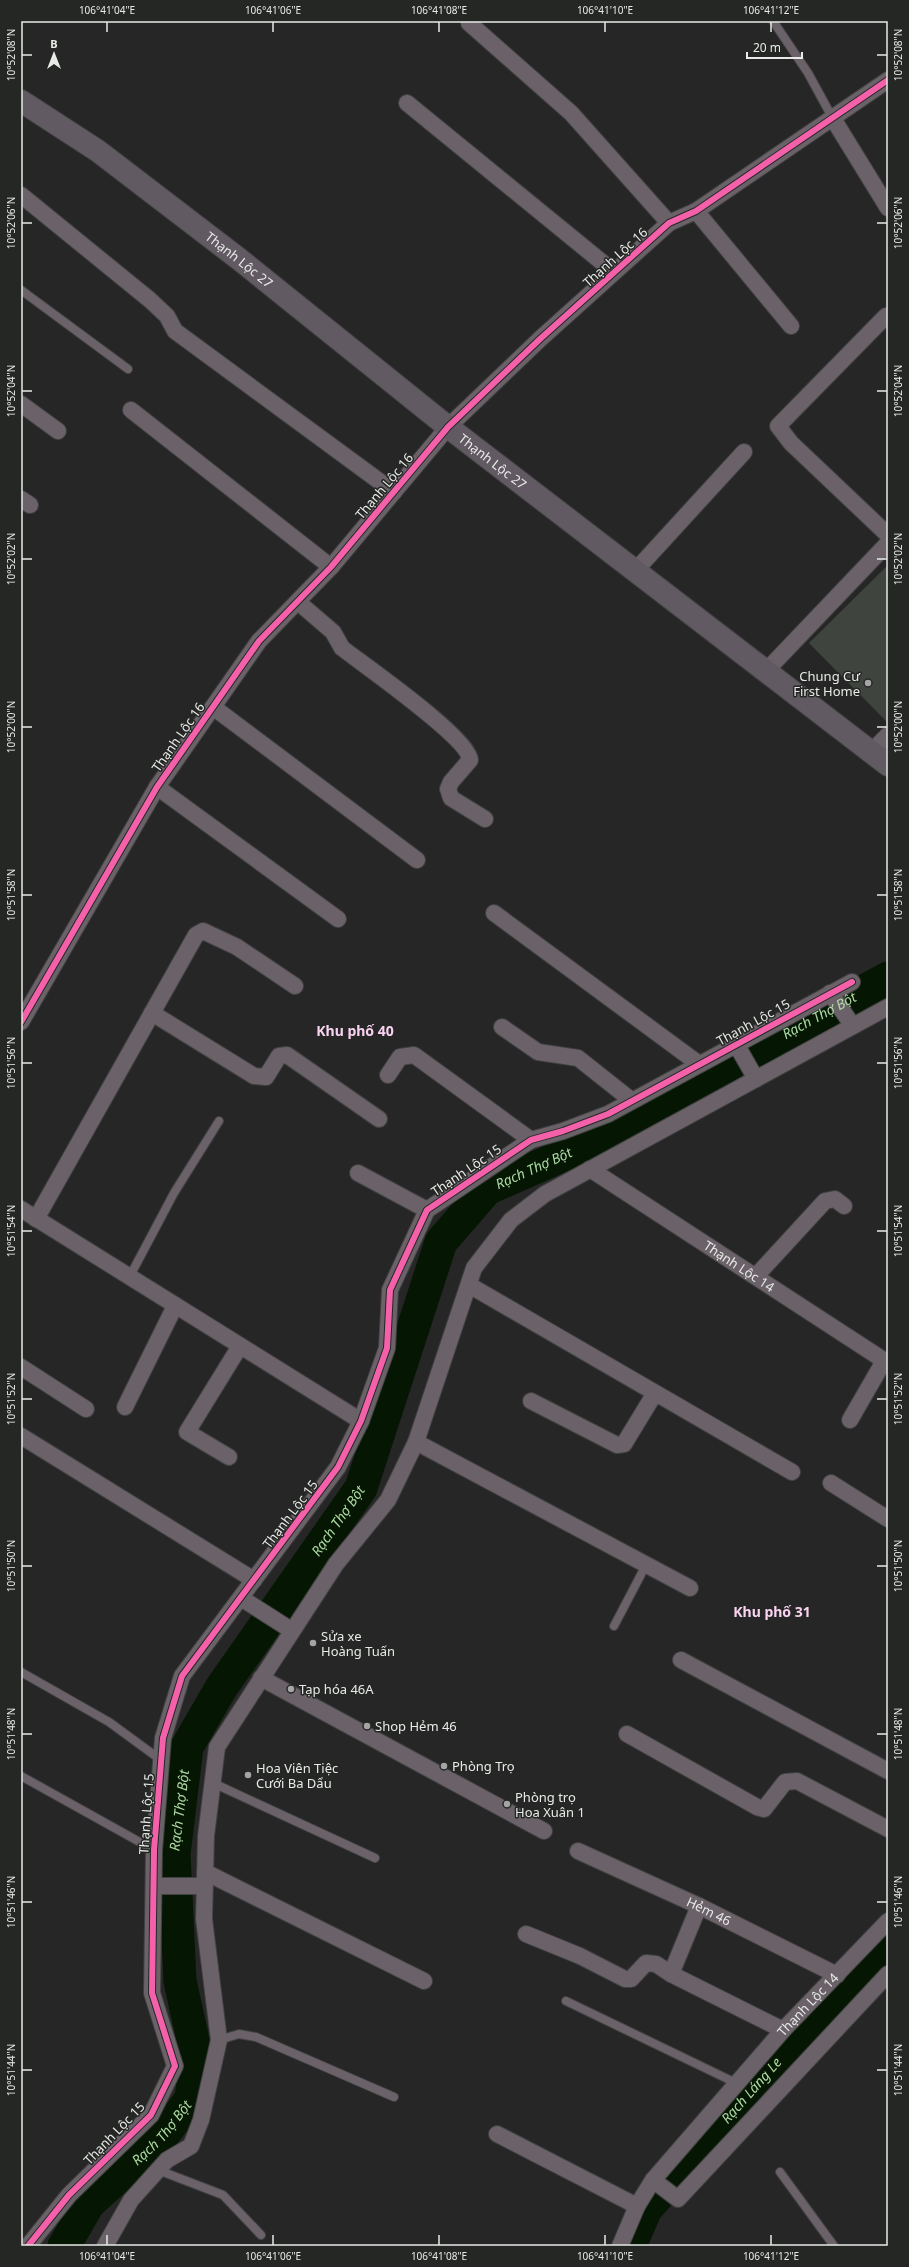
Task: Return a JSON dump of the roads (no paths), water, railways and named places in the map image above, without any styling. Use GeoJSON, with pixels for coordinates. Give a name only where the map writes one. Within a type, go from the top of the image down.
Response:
{"type":"FeatureCollection","features":[{"type":"Feature","properties":{"kind":"street"},"geometry":{"type":"LineString","coordinates":[[468,23],[571,114],[669,223]]}},
{"type":"Feature","properties":{"kind":"street","name":"Thạnh Lộc 16"},"geometry":{"type":"LineString","coordinates":[[21,1022],[157,787],[259,641],[331,567],[448,426],[540,339],[669,223],[696,211],[888,80]]}},
{"type":"Feature","properties":{"kind":"street","name":"Thạnh Lộc 27"},"geometry":{"type":"LineString","coordinates":[[21,101],[98,151],[239,259],[448,426],[888,765]]}},
{"type":"Feature","properties":{"kind":"street"},"geometry":{"type":"LineString","coordinates":[[407,103],[614,272]]}},
{"type":"Feature","properties":{"kind":"street"},"geometry":{"type":"LineString","coordinates":[[832,117],[888,208]]}},
{"type":"Feature","properties":{"kind":"street"},"geometry":{"type":"LineString","coordinates":[[21,195],[150,300],[166,316],[175,331],[394,492]]}},
{"type":"Feature","properties":{"kind":"street"},"geometry":{"type":"LineString","coordinates":[[696,211],[790,326]]}},
{"type":"Feature","properties":{"kind":"street"},"geometry":{"type":"LineString","coordinates":[[886,316],[778,426],[790,443],[888,535]]}},
{"type":"Feature","properties":{"kind":"street"},"geometry":{"type":"LineString","coordinates":[[21,404],[58,431]]}},
{"type":"Feature","properties":{"kind":"street"},"geometry":{"type":"LineString","coordinates":[[131,410],[331,567]]}},
{"type":"Feature","properties":{"kind":"street"},"geometry":{"type":"LineString","coordinates":[[635,571],[744,452]]}},
{"type":"Feature","properties":{"kind":"street"},"geometry":{"type":"LineString","coordinates":[[766,671],[888,543]]}},
{"type":"Feature","properties":{"kind":"street"},"geometry":{"type":"LineString","coordinates":[[298,602],[333,632],[342,648],[439,723],[463,746],[470,755],[470,760],[448,789],[452,798],[485,819]]}},
{"type":"Feature","properties":{"kind":"street"},"geometry":{"type":"LineString","coordinates":[[212,707],[416,860]]}},
{"type":"Feature","properties":{"kind":"street"},"geometry":{"type":"LineString","coordinates":[[871,752],[888,735]]}},
{"type":"Feature","properties":{"kind":"street"},"geometry":{"type":"LineString","coordinates":[[157,787],[338,919]]}},
{"type":"Feature","properties":{"kind":"street"},"geometry":{"type":"LineString","coordinates":[[494,913],[699,1064]]}},
{"type":"Feature","properties":{"kind":"street"},"geometry":{"type":"LineString","coordinates":[[36,1219],[196,934],[203,931],[237,947],[295,986]]}},
{"type":"Feature","properties":{"kind":"street","name":"Thạnh Lộc 15"},"geometry":{"type":"LineString","coordinates":[[28,2246],[69,2195],[151,2115],[175,2066],[152,1993],[154,1850],[160,1760],[163,1738],[182,1676],[338,1467],[361,1421],[387,1348],[390,1290],[427,1210],[531,1140],[563,1131],[608,1114],[631,1100],[852,982]]}},
{"type":"Feature","properties":{"kind":"street"},"geometry":{"type":"LineString","coordinates":[[830,993],[853,1026]]}},
{"type":"Feature","properties":{"kind":"street"},"geometry":{"type":"LineString","coordinates":[[105,2246],[131,2200],[167,2160],[191,2146],[201,2120],[219,2040],[204,1919],[206,1836],[217,1747],[291,1630],[336,1564],[388,1500],[416,1442],[474,1268],[511,1220],[545,1194],[888,1007]]}},
{"type":"Feature","properties":{"kind":"street"},"geometry":{"type":"LineString","coordinates":[[152,1013],[254,1076],[266,1077],[279,1056],[287,1055],[379,1119]]}},
{"type":"Feature","properties":{"kind":"street"},"geometry":{"type":"LineString","coordinates":[[502,1027],[538,1052],[578,1058],[631,1100]]}},
{"type":"Feature","properties":{"kind":"street"},"geometry":{"type":"LineString","coordinates":[[736,1044],[756,1079]]}},
{"type":"Feature","properties":{"kind":"street"},"geometry":{"type":"LineString","coordinates":[[388,1075],[400,1057],[414,1055],[531,1140]]}},
{"type":"Feature","properties":{"kind":"street","name":"Thạnh Lộc 14"},"geometry":{"type":"LineString","coordinates":[[590,1169],[886,1362]]}},
{"type":"Feature","properties":{"kind":"street"},"geometry":{"type":"LineString","coordinates":[[358,1173],[427,1210]]}},
{"type":"Feature","properties":{"kind":"street"},"geometry":{"type":"LineString","coordinates":[[756,1276],[825,1201],[835,1199],[844,1206]]}},
{"type":"Feature","properties":{"kind":"street"},"geometry":{"type":"LineString","coordinates":[[21,1209],[361,1421]]}},
{"type":"Feature","properties":{"kind":"street"},"geometry":{"type":"LineString","coordinates":[[468,1285],[792,1472]]}},
{"type":"Feature","properties":{"kind":"street"},"geometry":{"type":"LineString","coordinates":[[125,1408],[175,1306]]}},
{"type":"Feature","properties":{"kind":"street"},"geometry":{"type":"LineString","coordinates":[[229,1457],[186,1432],[240,1346]]}},
{"type":"Feature","properties":{"kind":"street"},"geometry":{"type":"LineString","coordinates":[[850,1420],[886,1362]]}},
{"type":"Feature","properties":{"kind":"street"},"geometry":{"type":"LineString","coordinates":[[21,1367],[86,1409]]}},
{"type":"Feature","properties":{"kind":"street"},"geometry":{"type":"LineString","coordinates":[[531,1401],[617,1445],[624,1444],[655,1393]]}},
{"type":"Feature","properties":{"kind":"street"},"geometry":{"type":"LineString","coordinates":[[21,1436],[254,1580]]}},
{"type":"Feature","properties":{"kind":"street"},"geometry":{"type":"LineString","coordinates":[[416,1442],[690,1588]]}},
{"type":"Feature","properties":{"kind":"street"},"geometry":{"type":"LineString","coordinates":[[830,1483],[888,1519]]}},
{"type":"Feature","properties":{"kind":"street"},"geometry":{"type":"LineString","coordinates":[[241,1598],[291,1630]]}},
{"type":"Feature","properties":{"kind":"street"},"geometry":{"type":"LineString","coordinates":[[682,1660],[888,1771]]}},
{"type":"Feature","properties":{"kind":"street"},"geometry":{"type":"LineString","coordinates":[[261,1678],[544,1831]]}},
{"type":"Feature","properties":{"kind":"street"},"geometry":{"type":"LineString","coordinates":[[627,1734],[757,1807],[764,1809],[785,1782],[797,1781],[888,1829]]}},
{"type":"Feature","properties":{"kind":"street","name":"Hẻm 46"},"geometry":{"type":"LineString","coordinates":[[578,1851],[699,1906],[836,1975]]}},
{"type":"Feature","properties":{"kind":"street"},"geometry":{"type":"LineString","coordinates":[[154,1886],[205,1879],[424,1981]]}},
{"type":"Feature","properties":{"kind":"street"},"geometry":{"type":"LineString","coordinates":[[671,1974],[699,1906]]}},
{"type":"Feature","properties":{"kind":"street","name":"Thạnh Lộc 14"},"geometry":{"type":"LineString","coordinates":[[620,2246],[637,2206],[652,2180],[783,2030],[888,1921]]}},
{"type":"Feature","properties":{"kind":"street"},"geometry":{"type":"LineString","coordinates":[[526,1934],[580,1956],[625,1979],[631,1979],[646,1963],[656,1964],[671,1974],[783,2030]]}},
{"type":"Feature","properties":{"kind":"street"},"geometry":{"type":"LineString","coordinates":[[652,2180],[678,2199],[887,1979]]}},
{"type":"Feature","properties":{"kind":"street"},"geometry":{"type":"LineString","coordinates":[[497,2134],[637,2206]]}},
{"type":"Feature","properties":{"kind":"lane"},"geometry":{"type":"LineString","coordinates":[[773,21],[808,73],[832,117]]}},
{"type":"Feature","properties":{"kind":"lane"},"geometry":{"type":"LineString","coordinates":[[21,290],[128,369]]}},
{"type":"Feature","properties":{"kind":"lane"},"geometry":{"type":"LineString","coordinates":[[130,1276],[174,1193],[219,1121]]}},
{"type":"Feature","properties":{"kind":"lane"},"geometry":{"type":"LineString","coordinates":[[614,1626],[646,1565]]}},
{"type":"Feature","properties":{"kind":"lane"},"geometry":{"type":"LineString","coordinates":[[21,1672],[109,1722],[160,1760]]}},
{"type":"Feature","properties":{"kind":"lane"},"geometry":{"type":"LineString","coordinates":[[21,1776],[154,1850]]}},
{"type":"Feature","properties":{"kind":"lane"},"geometry":{"type":"LineString","coordinates":[[212,1783],[375,1858]]}},
{"type":"Feature","properties":{"kind":"lane"},"geometry":{"type":"LineString","coordinates":[[566,2001],[736,2083]]}},
{"type":"Feature","properties":{"kind":"lane"},"geometry":{"type":"LineString","coordinates":[[219,2040],[239,2034],[256,2037],[394,2097]]}},
{"type":"Feature","properties":{"kind":"lane"},"geometry":{"type":"LineString","coordinates":[[158,2170],[223,2195],[261,2235]]}},
{"type":"Feature","properties":{"kind":"lane"},"geometry":{"type":"LineString","coordinates":[[780,2172],[834,2246]]}},
{"type":"Feature","properties":{"kind":"waterway","name":"Rạch Thợ Bột"},"geometry":{"type":"LineString","coordinates":[[64,2246],[89,2203],[160,2139],[191,2099],[196,2054],[180,1981],[174,1854],[187,1747],[221,1688],[361,1488],[441,1242],[487,1189],[566,1154],[888,978]]}},
{"type":"Feature","properties":{"kind":"waterway","name":"Rạch Láng Le"},"geometry":{"type":"LineString","coordinates":[[630,2246],[646,2209],[804,2031],[888,1945]]}},
{"type":"Feature","properties":{"kind":"place","name":"Chung Cư First Home"},"geometry":{"type":"Point","coordinates":[868,683]}},
{"type":"Feature","properties":{"kind":"place","name":"Sửa xe Hoàng Tuấn"},"geometry":{"type":"Point","coordinates":[313,1643]}},
{"type":"Feature","properties":{"kind":"place","name":"Tạp hóa 46A"},"geometry":{"type":"Point","coordinates":[291,1689]}},
{"type":"Feature","properties":{"kind":"place","name":"Shop Hẻm 46"},"geometry":{"type":"Point","coordinates":[367,1726]}},
{"type":"Feature","properties":{"kind":"place","name":"Phòng Trọ"},"geometry":{"type":"Point","coordinates":[444,1766]}},
{"type":"Feature","properties":{"kind":"place","name":"Hoa Viên Tiệc Cưới Ba Dẩu"},"geometry":{"type":"Point","coordinates":[248,1775]}},
{"type":"Feature","properties":{"kind":"place","name":"Phòng trọ Hoa Xuân 1"},"geometry":{"type":"Point","coordinates":[507,1804]}},
{"type":"Feature","properties":{"kind":"district","name":"Khu phố 40"},"geometry":{"type":"Point","coordinates":[355,1031]}},
{"type":"Feature","properties":{"kind":"district","name":"Khu phố 31"},"geometry":{"type":"Point","coordinates":[772,1612]}}]}
